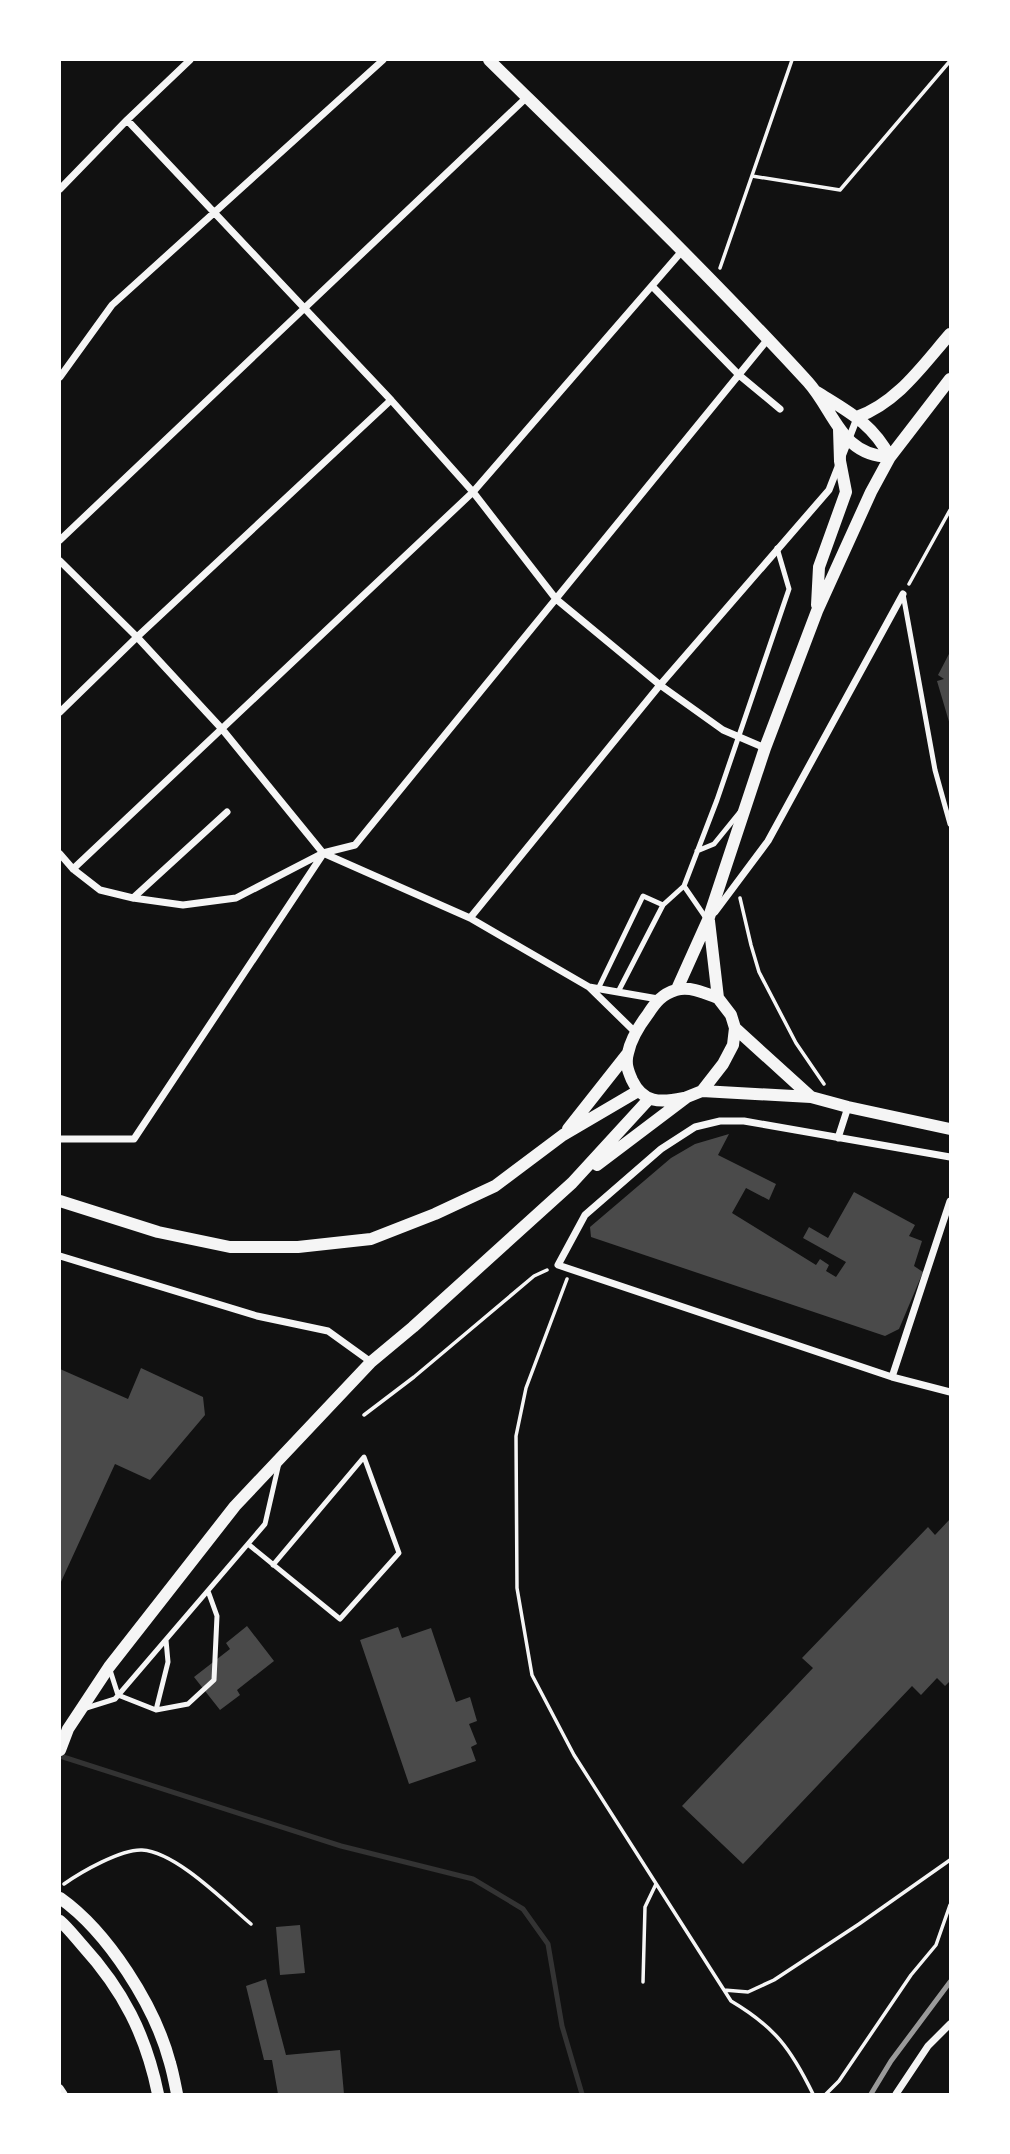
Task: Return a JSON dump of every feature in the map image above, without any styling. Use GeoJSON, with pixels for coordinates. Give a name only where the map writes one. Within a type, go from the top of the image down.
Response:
{"type":"FeatureCollection","features":[{"type":"Feature","properties":{"kind":"street"},"geometry":{"type":"LineString","coordinates":[[177,60],[183,66]]}},
{"type":"Feature","properties":{"kind":"street"},"geometry":{"type":"LineString","coordinates":[[60,189],[190,60]]}},
{"type":"Feature","properties":{"kind":"street"},"geometry":{"type":"LineString","coordinates":[[60,377],[112,305],[383,60]]}},
{"type":"Feature","properties":{"kind":"street"},"geometry":{"type":"LineString","coordinates":[[489,60],[715,284],[814,390],[839,429],[854,444],[875,456],[890,457]]}},
{"type":"Feature","properties":{"kind":"street"},"geometry":{"type":"LineString","coordinates":[[60,540],[527,97]]}},
{"type":"Feature","properties":{"kind":"street"},"geometry":{"type":"LineString","coordinates":[[127,120],[391,400],[473,492],[556,599],[660,685],[723,730],[765,748]]}},
{"type":"Feature","properties":{"kind":"street"},"geometry":{"type":"LineString","coordinates":[[73,869],[473,492],[682,251]]}},
{"type":"Feature","properties":{"kind":"street"},"geometry":{"type":"LineString","coordinates":[[652,286],[739,375],[780,409]]}},
{"type":"Feature","properties":{"kind":"street"},"geometry":{"type":"LineString","coordinates":[[857,417],[876,411],[898,392],[950,334]]}},
{"type":"Feature","properties":{"kind":"street"},"geometry":{"type":"LineString","coordinates":[[60,855],[100,890],[183,905],[236,898],[323,853],[355,845],[768,340]]}},
{"type":"Feature","properties":{"kind":"street"},"geometry":{"type":"LineString","coordinates":[[677,989],[708,920],[765,748],[817,611],[871,492],[890,457],[950,379]]}},
{"type":"Feature","properties":{"kind":"street"},"geometry":{"type":"LineString","coordinates":[[814,390],[857,417],[880,438],[890,457]]}},
{"type":"Feature","properties":{"kind":"street"},"geometry":{"type":"LineString","coordinates":[[60,712],[136,637],[391,400]]}},
{"type":"Feature","properties":{"kind":"street"},"geometry":{"type":"LineString","coordinates":[[470,918],[660,685],[829,490],[857,417]]}},
{"type":"Feature","properties":{"kind":"street"},"geometry":{"type":"LineString","coordinates":[[817,611],[819,567],[846,492],[840,461],[839,429]]}},
{"type":"Feature","properties":{"kind":"street"},"geometry":{"type":"LineString","coordinates":[[60,561],[222,729],[323,853],[470,918],[589,987],[635,1032]]}},
{"type":"Feature","properties":{"kind":"street"},"geometry":{"type":"LineString","coordinates":[[702,1091],[723,1064],[733,1045],[735,1028],[731,1015],[718,998],[708,920],[768,841],[903,594]]}},
{"type":"Feature","properties":{"kind":"street"},"geometry":{"type":"LineString","coordinates":[[133,898],[227,812]]}},
{"type":"Feature","properties":{"kind":"street"},"geometry":{"type":"LineString","coordinates":[[60,1139],[134,1139],[323,853]]}},
{"type":"Feature","properties":{"kind":"street"},"geometry":{"type":"LineString","coordinates":[[589,987],[658,999]]}},
{"type":"Feature","properties":{"kind":"street"},"geometry":{"type":"LineString","coordinates":[[718,998],[697,990],[677,989],[658,999],[635,1032],[628,1053],[626,1063],[638,1091],[649,1099],[666,1101],[702,1091],[811,1097],[950,1129]]}},
{"type":"Feature","properties":{"kind":"street"},"geometry":{"type":"LineString","coordinates":[[735,1028],[811,1097]]}},
{"type":"Feature","properties":{"kind":"street"},"geometry":{"type":"LineString","coordinates":[[563,1135],[628,1053]]}},
{"type":"Feature","properties":{"kind":"street"},"geometry":{"type":"LineString","coordinates":[[60,1201],[158,1231],[230,1247],[298,1247],[371,1239],[435,1214],[495,1186],[563,1135],[638,1091]]}},
{"type":"Feature","properties":{"kind":"street"},"geometry":{"type":"LineString","coordinates":[[572,1183],[687,1097]]}},
{"type":"Feature","properties":{"kind":"street"},"geometry":{"type":"LineString","coordinates":[[60,1750],[68,1729],[109,1667],[235,1506],[370,1362],[413,1327],[572,1183],[649,1099]]}},
{"type":"Feature","properties":{"kind":"street"},"geometry":{"type":"LineString","coordinates":[[838,1138],[845,1106]]}},
{"type":"Feature","properties":{"kind":"street"},"geometry":{"type":"LineString","coordinates":[[950,1157],[744,1121],[720,1121],[695,1127],[661,1149],[585,1215],[558,1265],[892,1377],[950,1392]]}},
{"type":"Feature","properties":{"kind":"street"},"geometry":{"type":"LineString","coordinates":[[892,1377],[950,1201]]}},
{"type":"Feature","properties":{"kind":"street"},"geometry":{"type":"LineString","coordinates":[[60,1256],[257,1316],[328,1331],[370,1362]]}},
{"type":"Feature","properties":{"kind":"street"},"geometry":{"type":"LineString","coordinates":[[60,1888],[63,1900],[99,1935],[148,2008],[170,2062],[177,2095]]}},
{"type":"Feature","properties":{"kind":"street"},"geometry":{"type":"LineString","coordinates":[[60,1921],[103,1968],[131,2012],[153,2068],[158,2095]]}},
{"type":"Feature","properties":{"kind":"street"},"geometry":{"type":"LineString","coordinates":[[896,2095],[928,2046],[950,2024]]}},
{"type":"Feature","properties":{"kind":"street"},"geometry":{"type":"LineString","coordinates":[[60,2088],[64,2095]]}},
{"type":"Feature","properties":{"kind":"lane"},"geometry":{"type":"LineString","coordinates":[[618,992],[663,905],[684,886],[738,737],[789,589],[777,548]]}},
{"type":"Feature","properties":{"kind":"lane"},"geometry":{"type":"LineString","coordinates":[[903,594],[935,770],[950,824]]}},
{"type":"Feature","properties":{"kind":"lane"},"geometry":{"type":"LineString","coordinates":[[697,851],[714,844],[747,804]]}},
{"type":"Feature","properties":{"kind":"lane"},"geometry":{"type":"LineString","coordinates":[[684,886],[708,920]]}},
{"type":"Feature","properties":{"kind":"lane"},"geometry":{"type":"LineString","coordinates":[[598,989],[643,896],[663,905]]}},
{"type":"Feature","properties":{"kind":"lane"},"geometry":{"type":"LineString","coordinates":[[248,1544],[340,1619],[400,1553],[364,1457],[273,1564]]}},
{"type":"Feature","properties":{"kind":"lane"},"geometry":{"type":"LineString","coordinates":[[80,1710],[115,1699],[265,1524],[280,1458]]}},
{"type":"Feature","properties":{"kind":"lane"},"geometry":{"type":"LineString","coordinates":[[118,1695],[156,1710],[188,1704],[214,1679],[217,1616],[208,1591]]}},
{"type":"Feature","properties":{"kind":"lane"},"geometry":{"type":"LineString","coordinates":[[156,1710],[168,1662],[166,1640]]}},
{"type":"Feature","properties":{"kind":"lane"},"geometry":{"type":"LineString","coordinates":[[109,1667],[118,1695]]}},
{"type":"Feature","properties":{"kind":"path"},"geometry":{"type":"LineString","coordinates":[[715,284],[792,60]]}},
{"type":"Feature","properties":{"kind":"path"},"geometry":{"type":"LineString","coordinates":[[752,176],[840,190],[950,61]]}},
{"type":"Feature","properties":{"kind":"path"},"geometry":{"type":"LineString","coordinates":[[903,594],[950,510]]}},
{"type":"Feature","properties":{"kind":"path"},"geometry":{"type":"LineString","coordinates":[[737,882],[759,972],[796,1043],[821,1080],[845,1106]]}},
{"type":"Feature","properties":{"kind":"path"},"geometry":{"type":"LineString","coordinates":[[365,1415],[534,1276],[558,1265]]}},
{"type":"Feature","properties":{"kind":"path"},"geometry":{"type":"LineString","coordinates":[[572,1270],[560,1294],[546,1339],[526,1388],[516,1436],[517,1588],[532,1675],[574,1755],[731,2001],[761,2021],[787,2047],[813,2095]]}},
{"type":"Feature","properties":{"kind":"path"},"geometry":{"type":"LineString","coordinates":[[60,1888],[98,1863],[139,1849],[158,1852],[176,1862],[251,1924]]}},
{"type":"Feature","properties":{"kind":"path"},"geometry":{"type":"LineString","coordinates":[[724,1990],[748,1992],[774,1980],[950,1860]]}},
{"type":"Feature","properties":{"kind":"path"},"geometry":{"type":"LineString","coordinates":[[643,1982],[645,1907],[656,1884]]}},
{"type":"Feature","properties":{"kind":"path"},"geometry":{"type":"LineString","coordinates":[[826,2095],[839,2081],[911,1975],[936,1945],[950,1905]]}},
{"type":"Feature","properties":{"kind":"building"},"geometry":{"type":"Polygon","coordinates":[[[950,652],[950,725],[937,681],[944,679],[938,675],[950,652]]]}},
{"type":"Feature","properties":{"kind":"building"},"geometry":{"type":"Polygon","coordinates":[[[729,1134],[718,1155],[776,1184],[769,1200],[746,1188],[732,1213],[816,1265],[820,1259],[829,1265],[826,1271],[836,1277],[846,1262],[803,1238],[809,1227],[828,1238],[854,1192],[915,1225],[909,1236],[922,1241],[914,1266],[923,1272],[899,1329],[885,1336],[591,1237],[590,1227],[671,1158],[695,1144],[729,1134]]]}},
{"type":"Feature","properties":{"kind":"building"},"geometry":{"type":"Polygon","coordinates":[[[141,1368],[203,1397],[205,1415],[150,1480],[115,1464],[60,1584],[60,1369],[128,1399],[141,1368]]]}},
{"type":"Feature","properties":{"kind":"building"},"geometry":{"type":"Polygon","coordinates":[[[950,1519],[950,1681],[945,1686],[937,1678],[921,1695],[912,1686],[743,1864],[682,1806],[813,1668],[802,1658],[928,1527],[935,1535],[950,1519]]]}},
{"type":"Feature","properties":{"kind":"building"},"geometry":{"type":"Polygon","coordinates":[[[247,1626],[274,1661],[237,1690],[240,1695],[220,1710],[194,1677],[230,1649],[226,1643],[247,1626]]]}},
{"type":"Feature","properties":{"kind":"building"},"geometry":{"type":"Polygon","coordinates":[[[398,1627],[402,1638],[431,1628],[456,1702],[470,1697],[477,1721],[469,1724],[477,1744],[471,1747],[476,1761],[409,1784],[360,1640],[398,1627]]]}},
{"type":"Feature","properties":{"kind":"building"},"geometry":{"type":"Polygon","coordinates":[[[300,1925],[305,1973],[280,1975],[276,1927],[300,1925]]]}},
{"type":"Feature","properties":{"kind":"building"},"geometry":{"type":"Polygon","coordinates":[[[266,1979],[286,2055],[340,2050],[344,2094],[278,2094],[272,2060],[264,2060],[246,1986],[266,1979]]]}},
{"type":"Feature","properties":{"kind":"waterway"},"geometry":{"type":"LineString","coordinates":[[60,1756],[341,1846],[473,1879],[523,1909],[548,1944],[562,2026],[582,2094]]}},
{"type":"Feature","properties":{"kind":"railway"},"geometry":{"type":"LineString","coordinates":[[871,2094],[891,2061],[950,1982]]}}]}
